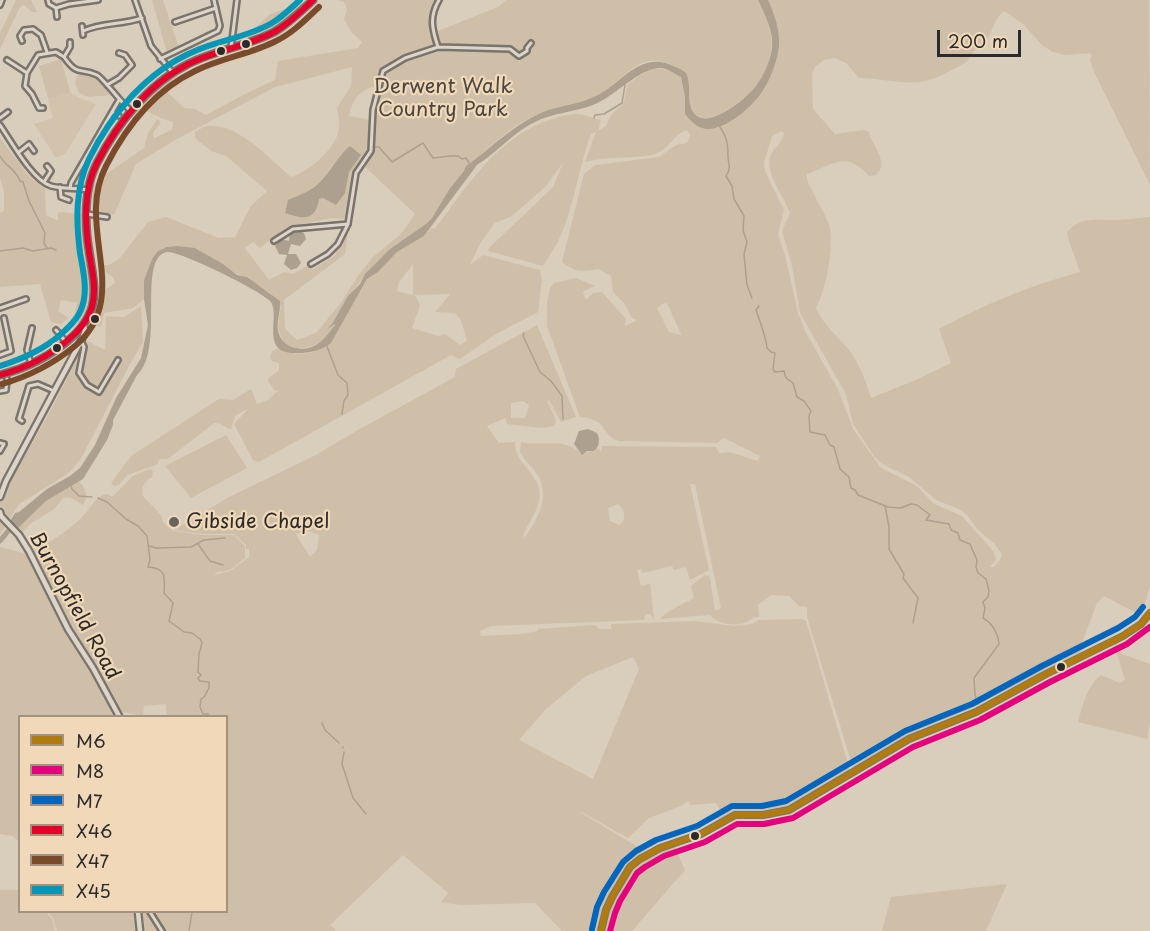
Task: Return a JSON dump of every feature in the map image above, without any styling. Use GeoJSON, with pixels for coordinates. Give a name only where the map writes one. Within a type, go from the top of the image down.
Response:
{"type":"FeatureCollection","features":[{"type":"Feature","properties":{"kind":"main road"},"geometry":{"type":"LineString","coordinates":[[0,375],[46,357],[79,330],[92,308],[95,291],[94,271],[87,236],[88,190],[97,164],[130,111],[172,73],[190,63],[276,31],[313,0]]}},
{"type":"Feature","properties":{"kind":"main road"},"geometry":{"type":"LineString","coordinates":[[0,497],[3,480],[55,392],[82,339],[84,324]]}},
{"type":"Feature","properties":{"kind":"main road"},"geometry":{"type":"LineString","coordinates":[[79,330],[82,339]]}},
{"type":"Feature","properties":{"kind":"main road","name":"Burnopfield Road"},"geometry":{"type":"LineString","coordinates":[[0,512],[6,523],[19,535],[44,577],[68,629],[93,668],[118,715]]}},
{"type":"Feature","properties":{"kind":"main road"},"geometry":{"type":"LineString","coordinates":[[138,913],[140,931]]}},
{"type":"Feature","properties":{"kind":"street"},"geometry":{"type":"LineString","coordinates":[[0,5],[2,0]]}},
{"type":"Feature","properties":{"kind":"street"},"geometry":{"type":"LineString","coordinates":[[48,0],[49,4],[56,8]]}},
{"type":"Feature","properties":{"kind":"street"},"geometry":{"type":"LineString","coordinates":[[56,8],[69,3],[98,0]]}},
{"type":"Feature","properties":{"kind":"street"},"geometry":{"type":"LineString","coordinates":[[135,0],[151,46],[172,73]]}},
{"type":"Feature","properties":{"kind":"street"},"geometry":{"type":"LineString","coordinates":[[160,59],[218,31],[220,26],[214,0]]}},
{"type":"Feature","properties":{"kind":"street"},"geometry":{"type":"LineString","coordinates":[[231,48],[237,0]]}},
{"type":"Feature","properties":{"kind":"street"},"geometry":{"type":"LineString","coordinates":[[437,46],[431,22],[439,0]]}},
{"type":"Feature","properties":{"kind":"street"},"geometry":{"type":"LineString","coordinates":[[56,8],[57,17]]}},
{"type":"Feature","properties":{"kind":"street"},"geometry":{"type":"LineString","coordinates":[[175,22],[216,8]]}},
{"type":"Feature","properties":{"kind":"street"},"geometry":{"type":"LineString","coordinates":[[83,31],[96,26],[122,24],[141,18]]}},
{"type":"Feature","properties":{"kind":"street"},"geometry":{"type":"LineString","coordinates":[[22,41],[18,35],[24,30],[33,29],[40,35],[47,52]]}},
{"type":"Feature","properties":{"kind":"street"},"geometry":{"type":"LineString","coordinates":[[64,57],[72,47],[70,42]]}},
{"type":"Feature","properties":{"kind":"street"},"geometry":{"type":"LineString","coordinates":[[311,264],[328,254],[338,244],[348,224],[356,173],[371,151],[372,110],[383,71],[391,64],[437,46],[510,49],[519,56],[527,51],[531,43]]}},
{"type":"Feature","properties":{"kind":"street"},"geometry":{"type":"LineString","coordinates":[[43,108],[39,108],[25,86],[27,73],[38,55],[56,52],[77,71],[96,75],[130,111]]}},
{"type":"Feature","properties":{"kind":"street"},"geometry":{"type":"LineString","coordinates":[[107,85],[119,78],[132,64],[125,55],[119,53]]}},
{"type":"Feature","properties":{"kind":"street"},"geometry":{"type":"LineString","coordinates":[[7,60],[27,73]]}},
{"type":"Feature","properties":{"kind":"street"},"geometry":{"type":"LineString","coordinates":[[70,188],[118,100]]}},
{"type":"Feature","properties":{"kind":"street"},"geometry":{"type":"LineString","coordinates":[[0,117],[8,112]]}},
{"type":"Feature","properties":{"kind":"street"},"geometry":{"type":"LineString","coordinates":[[112,112],[119,116]]}},
{"type":"Feature","properties":{"kind":"street"},"geometry":{"type":"LineString","coordinates":[[0,125],[30,169],[43,182],[50,186],[88,190]]}},
{"type":"Feature","properties":{"kind":"street"},"geometry":{"type":"LineString","coordinates":[[19,152],[29,144],[34,151]]}},
{"type":"Feature","properties":{"kind":"street"},"geometry":{"type":"LineString","coordinates":[[43,182],[53,171],[47,166]]}},
{"type":"Feature","properties":{"kind":"street"},"geometry":{"type":"LineString","coordinates":[[60,187],[61,197],[69,201]]}},
{"type":"Feature","properties":{"kind":"street"},"geometry":{"type":"LineString","coordinates":[[87,214],[107,217]]}},
{"type":"Feature","properties":{"kind":"street"},"geometry":{"type":"LineString","coordinates":[[274,242],[293,229],[348,224]]}},
{"type":"Feature","properties":{"kind":"street"},"geometry":{"type":"LineString","coordinates":[[0,308],[26,299]]}},
{"type":"Feature","properties":{"kind":"street"},"geometry":{"type":"LineString","coordinates":[[0,355],[11,351],[4,318]]}},
{"type":"Feature","properties":{"kind":"street"},"geometry":{"type":"LineString","coordinates":[[31,364],[27,350],[32,328]]}},
{"type":"Feature","properties":{"kind":"street"},"geometry":{"type":"LineString","coordinates":[[56,330],[66,342]]}},
{"type":"Feature","properties":{"kind":"street"},"geometry":{"type":"LineString","coordinates":[[82,339],[84,347],[79,373],[87,385],[99,392],[118,360]]}},
{"type":"Feature","properties":{"kind":"street"},"geometry":{"type":"LineString","coordinates":[[0,391],[6,390],[8,379]]}},
{"type":"Feature","properties":{"kind":"street"},"geometry":{"type":"LineString","coordinates":[[22,420],[19,419],[29,387],[38,384],[55,392]]}},
{"type":"Feature","properties":{"kind":"street"},"geometry":{"type":"LineString","coordinates":[[0,442],[4,444],[0,451]]}},
{"type":"Feature","properties":{"kind":"street"},"geometry":{"type":"LineString","coordinates":[[601,931],[612,897],[630,867],[640,859],[660,848],[709,830],[735,815],[763,815],[789,810],[909,739],[975,712],[1123,636],[1141,624],[1150,613]]}},
{"type":"Feature","properties":{"kind":"street"},"geometry":{"type":"LineString","coordinates":[[151,913],[162,931]]}},
{"type":"Feature","properties":{"kind":"shaded area"},"geometry":{"type":"Polygon","coordinates":[[[758,0],[768,0],[776,22],[779,33],[777,58],[763,91],[734,120],[717,128],[697,126],[685,114],[685,97],[681,77],[660,68],[638,76],[595,104],[545,118],[529,125],[477,165],[424,236],[397,252],[378,272],[367,279],[331,343],[323,348],[306,353],[285,352],[278,348],[274,341],[274,315],[270,301],[236,280],[186,257],[167,252],[158,258],[153,270],[150,346],[145,362],[113,420],[107,440],[83,479],[46,501],[16,530],[9,523],[15,513],[80,468],[95,445],[116,398],[141,358],[148,325],[144,280],[152,259],[158,251],[178,246],[195,248],[237,275],[247,277],[280,301],[278,330],[286,344],[302,349],[314,346],[335,325],[327,329],[365,274],[390,249],[432,218],[466,166],[530,119],[548,110],[591,98],[638,67],[655,62],[671,65],[686,73],[691,107],[697,116],[711,118],[737,104],[759,82],[771,53],[770,30],[758,0]]]}},
{"type":"Feature","properties":{"kind":"shaded area"},"geometry":{"type":"Polygon","coordinates":[[[61,59],[70,92],[96,104],[65,154],[56,158],[34,124],[53,118],[39,66],[61,59]]]}},
{"type":"Feature","properties":{"kind":"shaded area"},"geometry":{"type":"Polygon","coordinates":[[[350,146],[361,155],[349,172],[345,193],[336,205],[323,198],[319,199],[315,212],[307,217],[285,213],[288,200],[319,184],[350,146]]]}},
{"type":"Feature","properties":{"kind":"shaded area"},"geometry":{"type":"Polygon","coordinates":[[[295,230],[304,233],[306,239],[300,246],[291,244],[288,254],[296,254],[301,263],[297,268],[291,270],[284,264],[287,255],[279,254],[275,246],[281,239],[289,241],[290,234],[295,230]]]}},
{"type":"Feature","properties":{"kind":"shaded area"},"geometry":{"type":"Polygon","coordinates":[[[588,429],[597,433],[598,445],[594,451],[587,451],[582,455],[574,444],[579,431],[588,429]]]}},
{"type":"Feature","properties":{"kind":"green space"},"geometry":{"type":"Polygon","coordinates":[[[16,0],[31,0],[37,12],[32,12],[24,5],[20,7],[0,49],[0,33],[16,0]]]}},
{"type":"Feature","properties":{"kind":"green space"},"geometry":{"type":"Polygon","coordinates":[[[152,0],[163,0],[179,48],[167,53],[152,0]]]}},
{"type":"Feature","properties":{"kind":"green space"},"geometry":{"type":"Polygon","coordinates":[[[306,0],[296,13],[281,24],[249,39],[247,35],[270,14],[301,4],[306,0]]]}},
{"type":"Feature","properties":{"kind":"green space","name":"Derwent Walk Country Park"},"geometry":{"type":"Polygon","coordinates":[[[337,0],[439,0],[432,16],[433,33],[498,7],[506,0],[758,0],[772,41],[766,69],[754,89],[743,99],[713,117],[700,117],[694,112],[687,76],[682,70],[673,65],[653,61],[636,66],[597,96],[536,115],[520,123],[466,166],[432,218],[395,245],[373,266],[351,294],[332,324],[336,324],[325,338],[314,346],[294,348],[283,342],[278,327],[281,306],[270,293],[198,249],[178,246],[160,250],[152,259],[144,280],[144,299],[133,308],[104,313],[101,327],[93,325],[91,322],[100,293],[115,283],[114,278],[104,271],[101,265],[109,265],[119,259],[148,222],[166,217],[219,238],[235,237],[250,207],[267,191],[226,156],[211,151],[195,138],[195,132],[208,126],[231,130],[253,144],[291,177],[314,164],[334,142],[339,125],[337,108],[351,86],[352,67],[275,87],[175,140],[136,164],[114,215],[92,209],[93,187],[99,179],[144,148],[148,133],[157,119],[161,122],[153,133],[154,138],[172,130],[173,122],[143,109],[133,120],[130,115],[159,86],[177,74],[178,77],[164,89],[184,108],[195,109],[206,115],[275,80],[278,61],[358,48],[362,42],[351,32],[344,19],[347,10],[344,2],[337,0]],[[372,87],[363,91],[356,98],[349,116],[371,120],[378,88],[372,87]],[[362,164],[356,173],[349,219],[332,218],[287,227],[260,248],[253,242],[245,248],[269,280],[284,272],[293,274],[307,266],[313,269],[336,255],[335,250],[349,225],[345,254],[284,300],[285,329],[297,340],[316,333],[374,256],[401,234],[415,214],[362,164]]]}},
{"type":"Feature","properties":{"kind":"green space"},"geometry":{"type":"Polygon","coordinates":[[[768,0],[1149,0],[1150,185],[1094,72],[1090,53],[1065,55],[1053,52],[1043,46],[1023,24],[1004,11],[997,18],[989,37],[971,54],[967,62],[932,79],[912,82],[859,78],[846,63],[835,58],[824,60],[815,67],[812,74],[813,109],[835,134],[864,130],[869,132],[881,164],[876,175],[869,176],[861,168],[846,161],[832,163],[807,174],[807,180],[828,222],[831,241],[829,266],[816,308],[827,325],[853,355],[871,398],[951,363],[939,329],[1008,296],[1080,272],[1068,238],[1067,232],[1072,227],[1092,220],[1150,217],[1150,585],[1142,616],[1104,596],[1097,603],[1080,648],[1082,651],[972,708],[921,729],[853,768],[807,617],[807,607],[799,606],[789,596],[771,595],[758,605],[759,617],[742,624],[722,622],[710,615],[660,619],[694,598],[691,586],[705,575],[710,577],[715,611],[721,608],[695,484],[690,484],[709,570],[690,580],[686,567],[674,570],[672,566],[642,573],[641,569],[637,570],[641,586],[650,584],[654,618],[649,614],[645,615],[644,620],[491,626],[480,631],[481,636],[523,634],[538,631],[538,629],[595,625],[599,629],[611,629],[611,624],[694,621],[735,626],[752,624],[759,620],[802,619],[806,621],[850,771],[783,809],[759,812],[736,811],[719,820],[716,818],[720,810],[716,803],[691,805],[688,801],[649,818],[628,838],[580,811],[646,852],[628,866],[614,886],[599,931],[562,931],[535,903],[460,905],[441,902],[448,893],[403,855],[330,925],[336,930],[334,931],[165,931],[153,913],[228,913],[228,715],[167,715],[166,704],[144,706],[143,715],[118,711],[100,675],[94,677],[114,715],[18,715],[18,841],[13,836],[0,834],[0,547],[27,554],[35,550],[70,528],[100,497],[107,494],[112,497],[133,476],[150,469],[153,471],[152,477],[142,490],[143,496],[173,531],[203,535],[234,535],[245,546],[245,558],[229,570],[218,571],[214,575],[230,571],[249,557],[249,549],[246,549],[246,545],[234,534],[203,534],[174,530],[229,497],[316,455],[455,377],[456,369],[537,325],[576,417],[561,422],[549,400],[547,401],[556,420],[554,426],[542,428],[507,424],[506,418],[487,426],[499,443],[515,442],[519,458],[538,484],[539,501],[523,536],[525,537],[539,513],[543,488],[535,471],[520,452],[521,442],[567,445],[580,453],[594,451],[597,448],[601,452],[602,446],[716,447],[719,453],[730,452],[758,461],[760,456],[724,438],[717,443],[619,441],[609,435],[596,421],[580,417],[547,326],[547,303],[550,288],[554,283],[576,278],[595,286],[584,291],[586,300],[593,293],[602,292],[626,319],[625,326],[637,320],[632,318],[624,303],[613,292],[611,276],[598,269],[583,271],[575,269],[562,262],[584,174],[595,165],[659,157],[676,145],[687,143],[690,135],[687,130],[682,132],[662,150],[652,155],[585,162],[596,132],[591,134],[558,242],[543,266],[488,251],[553,187],[563,163],[545,187],[512,216],[495,223],[481,242],[470,265],[483,255],[540,270],[542,280],[538,312],[496,334],[460,359],[451,355],[259,462],[253,460],[234,424],[249,408],[235,416],[231,429],[214,423],[168,459],[159,459],[158,464],[127,475],[119,485],[114,486],[111,483],[131,456],[219,399],[233,400],[251,389],[257,404],[268,400],[279,390],[275,391],[268,381],[279,370],[279,363],[272,361],[270,357],[272,351],[279,348],[298,354],[319,350],[331,343],[367,279],[378,272],[397,252],[424,236],[431,228],[435,229],[485,164],[515,137],[552,119],[579,114],[601,120],[598,131],[606,126],[611,115],[623,104],[628,84],[648,71],[658,68],[681,77],[685,97],[685,114],[695,124],[718,128],[728,123],[752,103],[764,86],[778,54],[776,22],[768,0]],[[782,131],[772,136],[764,163],[765,171],[784,210],[778,234],[798,313],[806,333],[838,389],[853,429],[881,468],[917,486],[934,504],[962,516],[993,551],[996,559],[990,567],[994,567],[1002,554],[995,544],[978,530],[967,515],[959,509],[936,500],[909,477],[882,464],[853,424],[846,394],[800,313],[792,266],[782,231],[790,213],[769,163],[771,154],[780,143],[784,133],[782,131]],[[413,264],[399,282],[397,291],[416,296],[420,306],[412,328],[438,336],[445,334],[460,345],[467,341],[461,320],[455,313],[435,312],[450,294],[413,295],[413,264]],[[667,303],[657,308],[669,332],[681,335],[667,303]],[[523,401],[511,403],[511,418],[525,418],[529,405],[523,401]],[[618,504],[608,508],[610,521],[619,525],[623,522],[624,512],[618,504]],[[309,531],[296,534],[310,557],[317,550],[319,535],[309,531]],[[633,657],[586,676],[546,709],[519,740],[593,779],[639,669],[633,657]]]}},
{"type":"Feature","properties":{"kind":"green space"},"geometry":{"type":"Polygon","coordinates":[[[61,59],[70,92],[49,99],[39,66],[61,59]]]}},
{"type":"Feature","properties":{"kind":"green space"},"geometry":{"type":"Polygon","coordinates":[[[81,74],[99,79],[110,95],[89,97],[79,93],[75,84],[77,76],[81,74]]]}},
{"type":"Feature","properties":{"kind":"green space"},"geometry":{"type":"Polygon","coordinates":[[[0,138],[29,176],[45,189],[46,215],[58,221],[58,212],[84,214],[91,285],[86,313],[79,326],[75,312],[77,303],[61,300],[58,311],[68,318],[61,324],[51,322],[40,284],[0,287],[0,213],[4,211],[4,192],[0,178],[0,138]]]}},
{"type":"Feature","properties":{"kind":"green space"},"geometry":{"type":"Polygon","coordinates":[[[141,306],[143,342],[82,457],[70,472],[18,505],[0,535],[0,495],[3,496],[52,407],[84,339],[105,350],[106,316],[124,317],[141,306]]]}},
{"type":"Feature","properties":{"kind":"green space"},"geometry":{"type":"Polygon","coordinates":[[[226,435],[247,468],[191,498],[165,466],[226,435]]]}},
{"type":"Feature","properties":{"kind":"green space"},"geometry":{"type":"Polygon","coordinates":[[[79,481],[86,493],[83,505],[64,498],[54,509],[34,521],[23,532],[16,530],[46,501],[79,481]]]}},
{"type":"Feature","properties":{"kind":"green space"},"geometry":{"type":"Polygon","coordinates":[[[1117,643],[1122,654],[1150,664],[1150,722],[1147,739],[1078,722],[1088,691],[1101,675],[1120,683],[1125,680],[1114,644],[1117,643]]]}},
{"type":"Feature","properties":{"kind":"green space"},"geometry":{"type":"Polygon","coordinates":[[[674,845],[685,870],[632,931],[604,931],[608,912],[616,893],[632,867],[647,856],[674,845]]]}},
{"type":"Feature","properties":{"kind":"green space"},"geometry":{"type":"Polygon","coordinates":[[[1007,884],[986,931],[882,931],[891,897],[1007,884]]]}},
{"type":"Feature","properties":{"kind":"green space"},"geometry":{"type":"Polygon","coordinates":[[[0,890],[18,890],[18,913],[47,913],[52,919],[55,931],[0,931],[0,890]]]}},
{"type":"Feature","properties":{"kind":"green space"},"geometry":{"type":"Polygon","coordinates":[[[49,913],[148,913],[159,931],[57,931],[49,913]]]}},
{"type":"Feature","properties":{"kind":"waterway"},"geometry":{"type":"LineString","coordinates":[[594,118],[595,115],[604,114],[622,103],[625,85]]}},
{"type":"Feature","properties":{"kind":"waterway"},"geometry":{"type":"LineString","coordinates":[[720,127],[727,144],[729,168],[726,176],[732,186],[734,199],[744,216],[743,230],[747,242],[744,254],[747,285],[752,298]]}},
{"type":"Feature","properties":{"kind":"waterway"},"geometry":{"type":"LineString","coordinates":[[374,147],[379,147],[392,162],[423,143],[433,158],[458,156],[462,159],[466,158],[469,163]]}},
{"type":"Feature","properties":{"kind":"waterway"},"geometry":{"type":"LineString","coordinates":[[0,156],[23,182],[29,201],[45,233],[44,243],[47,248]]}},
{"type":"Feature","properties":{"kind":"waterway"},"geometry":{"type":"LineString","coordinates":[[0,251],[23,248],[33,251],[51,248],[56,250]]}},
{"type":"Feature","properties":{"kind":"waterway"},"geometry":{"type":"LineString","coordinates":[[759,306],[756,310],[767,348],[775,353],[773,369],[775,372],[784,371],[786,378],[793,383],[797,397],[804,401],[811,411],[810,432],[825,435],[830,445],[834,447],[840,469],[849,477],[851,488],[858,495],[888,507],[901,508],[911,504],[917,505],[930,515],[926,520],[949,524],[951,530],[958,533],[960,540],[970,544],[977,560],[978,573],[986,579],[989,591],[988,597],[983,602],[985,608],[983,618],[994,629],[999,644],[974,678],[978,704]]}},
{"type":"Feature","properties":{"kind":"waterway"},"geometry":{"type":"LineString","coordinates":[[524,333],[523,336],[540,372],[551,381],[562,396],[563,419]]}},
{"type":"Feature","properties":{"kind":"waterway"},"geometry":{"type":"LineString","coordinates":[[326,344],[338,375],[347,383],[348,395],[344,401],[342,414]]}},
{"type":"Feature","properties":{"kind":"waterway"},"geometry":{"type":"LineString","coordinates":[[70,483],[79,496],[92,497]]}},
{"type":"Feature","properties":{"kind":"waterway"},"geometry":{"type":"LineString","coordinates":[[98,498],[107,502],[126,519],[138,526],[147,536],[150,560],[148,567],[161,571],[164,578],[164,593],[173,603],[169,621],[184,632],[192,633],[200,639],[202,643],[198,672],[201,675],[198,678],[200,681],[209,682],[209,688],[201,699],[200,707],[203,714],[208,715]]}},
{"type":"Feature","properties":{"kind":"waterway"},"geometry":{"type":"LineString","coordinates":[[885,506],[889,527],[889,549],[904,574],[903,578],[918,598],[913,623]]}},
{"type":"Feature","properties":{"kind":"waterway"},"geometry":{"type":"LineString","coordinates":[[0,541],[14,524]]}},
{"type":"Feature","properties":{"kind":"waterway"},"geometry":{"type":"LineString","coordinates":[[149,546],[156,548],[191,547],[204,540],[225,538]]}},
{"type":"Feature","properties":{"kind":"waterway"},"geometry":{"type":"LineString","coordinates":[[198,544],[210,561],[223,565]]}},
{"type":"Feature","properties":{"kind":"waterway"},"geometry":{"type":"LineString","coordinates":[[322,723],[325,730],[339,743]]}},
{"type":"Feature","properties":{"kind":"waterway"},"geometry":{"type":"LineString","coordinates":[[344,752],[342,764],[353,798],[366,814]]}},
{"type":"Feature","properties":{"kind":"waterway"},"geometry":{"type":"LineString","coordinates":[[189,931],[192,913]]}},
{"type":"Feature","properties":{"kind":"transit line","name":"X45"},"geometry":{"type":"LineString","coordinates":[[0,366],[47,345],[70,326],[80,311],[85,287],[78,229],[81,182],[84,170],[98,142],[120,110],[146,82],[161,70],[195,51],[263,28],[300,0]]}},
{"type":"Feature","properties":{"kind":"transit line","name":"X46"},"geometry":{"type":"LineString","coordinates":[[0,375],[19,369],[53,352],[76,333],[88,316],[94,293],[86,218],[89,184],[97,163],[126,117],[165,78],[197,60],[274,32],[313,0]]}},
{"type":"Feature","properties":{"kind":"transit line","name":"X47"},"geometry":{"type":"LineString","coordinates":[[2,384],[41,369],[75,346],[92,326],[100,306],[102,283],[96,213],[98,189],[106,166],[132,124],[155,99],[181,79],[195,71],[282,38],[319,7]]}},
{"type":"Feature","properties":{"kind":"transit line","name":"M7"},"geometry":{"type":"LineString","coordinates":[[592,929],[597,907],[604,892],[623,862],[636,851],[656,840],[697,826],[732,806],[762,806],[786,801],[905,731],[972,704],[1118,628],[1135,617],[1143,607]]}},
{"type":"Feature","properties":{"kind":"transit line","name":"M6"},"geometry":{"type":"LineString","coordinates":[[601,931],[612,897],[630,867],[640,859],[660,848],[701,834],[735,815],[763,815],[789,810],[909,739],[976,712],[1123,636],[1141,624],[1150,613]]}},
{"type":"Feature","properties":{"kind":"transit line","name":"M8"},"geometry":{"type":"LineString","coordinates":[[610,931],[620,901],[637,873],[664,856],[705,842],[737,824],[764,824],[793,818],[913,747],[980,720],[1127,644],[1150,627]]}},
{"type":"Feature","properties":{"kind":"place","name":"Gibside Chapel"},"geometry":{"type":"Point","coordinates":[174,522]}}]}
